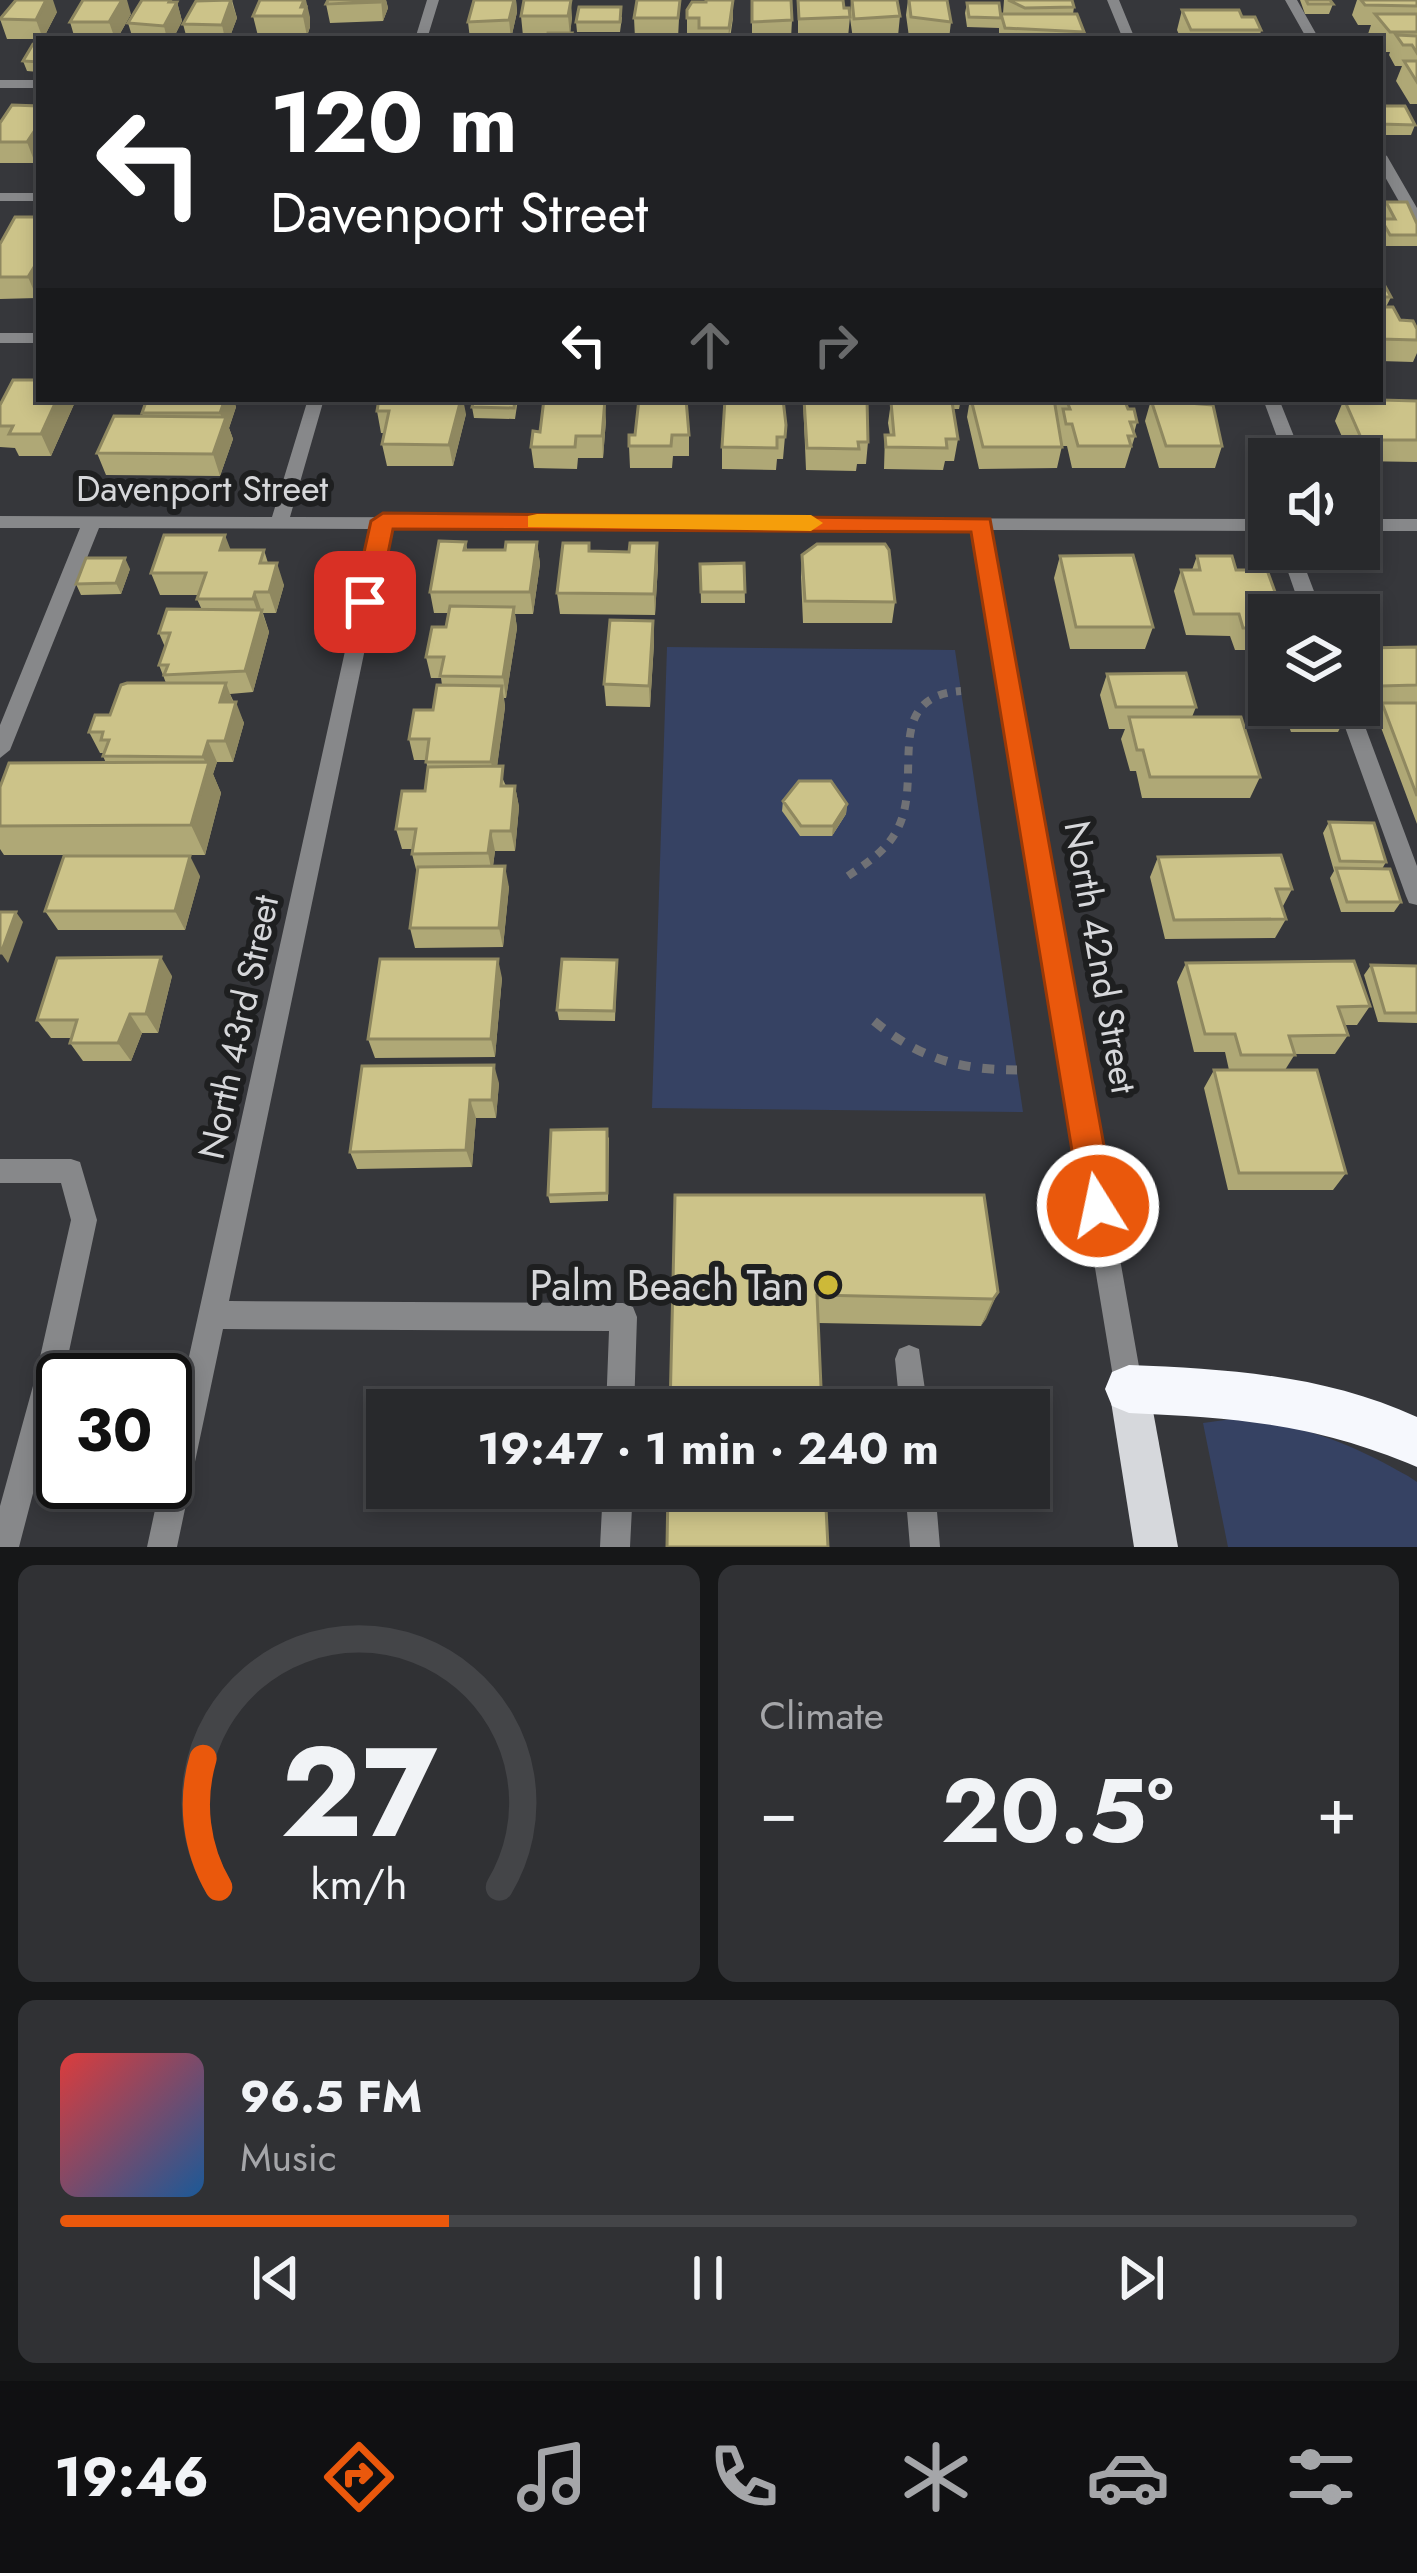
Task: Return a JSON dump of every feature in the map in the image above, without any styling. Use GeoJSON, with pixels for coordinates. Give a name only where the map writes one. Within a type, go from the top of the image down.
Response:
{"type":"FeatureCollection","features":[{"type":"Feature","properties":{"kind":"highway"},"geometry":{"type":"LineString","coordinates":[[1130,1389],[1245,1394],[1330,1406],[1417,1442]]}},
{"type":"Feature","properties":{"kind":"main road","name":"North 42nd Street"},"geometry":{"type":"LineString","coordinates":[[1130,1389],[1156,1547]]}},
{"type":"Feature","properties":{"kind":"street"},"geometry":{"type":"LineString","coordinates":[[423,36],[433,0]]}},
{"type":"Feature","properties":{"kind":"street"},"geometry":{"type":"LineString","coordinates":[[1114,0],[1128,36]]}},
{"type":"Feature","properties":{"kind":"street"},"geometry":{"type":"LineString","coordinates":[[1291,0],[1311,36]]}},
{"type":"Feature","properties":{"kind":"street"},"geometry":{"type":"LineString","coordinates":[[0,84],[36,84]]}},
{"type":"Feature","properties":{"kind":"street"},"geometry":{"type":"LineString","coordinates":[[1383,161],[1417,221]]}},
{"type":"Feature","properties":{"kind":"street"},"geometry":{"type":"LineString","coordinates":[[0,197],[36,197]]}},
{"type":"Feature","properties":{"kind":"street"},"geometry":{"type":"LineString","coordinates":[[0,338],[36,338]]}},
{"type":"Feature","properties":{"kind":"street"},"geometry":{"type":"LineString","coordinates":[[280,520],[315,402]]}},
{"type":"Feature","properties":{"kind":"street"},"geometry":{"type":"LineString","coordinates":[[1272,402],[1286,438]]}},
{"type":"Feature","properties":{"kind":"street","name":"North 43rd Street"},"geometry":{"type":"LineString","coordinates":[[162,1547],[383,521]]}},
{"type":"Feature","properties":{"kind":"street","name":"Davenport Street"},"geometry":{"type":"LineString","coordinates":[[0,522],[1248,525]]}},
{"type":"Feature","properties":{"kind":"street"},"geometry":{"type":"LineString","coordinates":[[0,750],[92,522]]}},
{"type":"Feature","properties":{"kind":"street","name":"North 42nd Street"},"geometry":{"type":"LineString","coordinates":[[981,524],[1130,1389]]}},
{"type":"Feature","properties":{"kind":"street"},"geometry":{"type":"LineString","coordinates":[[1380,525],[1417,526]]}},
{"type":"Feature","properties":{"kind":"street"},"geometry":{"type":"LineString","coordinates":[[1355,726],[1417,896]]}},
{"type":"Feature","properties":{"kind":"street"},"geometry":{"type":"LineString","coordinates":[[0,1171],[71,1171],[84,1220],[50,1375],[4,1547]]}},
{"type":"Feature","properties":{"kind":"street"},"geometry":{"type":"LineString","coordinates":[[214,1315],[623,1317],[621,1389]]}},
{"type":"Feature","properties":{"kind":"street"},"geometry":{"type":"LineString","coordinates":[[909,1359],[912,1389]]}},
{"type":"Feature","properties":{"kind":"street"},"geometry":{"type":"LineString","coordinates":[[616,1547],[617,1509]]}},
{"type":"Feature","properties":{"kind":"street"},"geometry":{"type":"LineString","coordinates":[[922,1509],[925,1547]]}},
{"type":"Feature","properties":{"kind":"path"},"geometry":{"type":"LineString","coordinates":[[848,875],[889,849],[898,828],[911,782],[910,723],[915,710],[924,699],[961,691]]}},
{"type":"Feature","properties":{"kind":"path"},"geometry":{"type":"LineString","coordinates":[[874,1021],[904,1048],[940,1064],[974,1071],[1017,1070]]}},
{"type":"Feature","properties":{"kind":"shaded area"},"geometry":{"type":"Polygon","coordinates":[[[667,647],[955,650],[1023,1112],[652,1108],[667,647]]]}},
{"type":"Feature","properties":{"kind":"shaded area"},"geometry":{"type":"Polygon","coordinates":[[[1232,1419],[1279,1424],[1323,1436],[1417,1482],[1417,1547],[1228,1547],[1203,1423],[1232,1419]]]}},
{"type":"Feature","properties":{"kind":"building"},"geometry":{"type":"Polygon","coordinates":[[[16,0],[46,0],[36,20],[0,19],[16,0]]]}},
{"type":"Feature","properties":{"kind":"building"},"geometry":{"type":"Polygon","coordinates":[[[83,0],[122,0],[109,22],[70,22],[83,0]]]}},
{"type":"Feature","properties":{"kind":"building"},"geometry":{"type":"Polygon","coordinates":[[[142,0],[177,2],[164,26],[128,23],[142,0]]]}},
{"type":"Feature","properties":{"kind":"building"},"geometry":{"type":"Polygon","coordinates":[[[231,0],[222,25],[183,24],[196,1],[231,0]]]}},
{"type":"Feature","properties":{"kind":"building"},"geometry":{"type":"Polygon","coordinates":[[[260,0],[304,0],[301,7],[306,7],[303,16],[253,16],[260,0]]]}},
{"type":"Feature","properties":{"kind":"building"},"geometry":{"type":"Polygon","coordinates":[[[328,0],[381,0],[326,4],[328,0]]]}},
{"type":"Feature","properties":{"kind":"building"},"geometry":{"type":"Polygon","coordinates":[[[474,0],[514,0],[509,20],[468,22],[474,0]]]}},
{"type":"Feature","properties":{"kind":"building"},"geometry":{"type":"Polygon","coordinates":[[[524,0],[571,0],[568,16],[521,16],[524,0]]]}},
{"type":"Feature","properties":{"kind":"building"},"geometry":{"type":"Polygon","coordinates":[[[637,0],[680,0],[678,18],[634,18],[637,0]]]}},
{"type":"Feature","properties":{"kind":"building"},"geometry":{"type":"Polygon","coordinates":[[[733,0],[729,28],[699,28],[699,18],[687,18],[692,2],[733,0]]]}},
{"type":"Feature","properties":{"kind":"building"},"geometry":{"type":"Polygon","coordinates":[[[752,0],[791,0],[792,20],[752,22],[752,0]]]}},
{"type":"Feature","properties":{"kind":"building"},"geometry":{"type":"Polygon","coordinates":[[[798,0],[843,0],[850,17],[799,19],[798,0]]]}},
{"type":"Feature","properties":{"kind":"building"},"geometry":{"type":"Polygon","coordinates":[[[852,0],[897,0],[900,16],[854,19],[852,0]]]}},
{"type":"Feature","properties":{"kind":"building"},"geometry":{"type":"Polygon","coordinates":[[[909,0],[947,0],[951,22],[911,17],[909,0]]]}},
{"type":"Feature","properties":{"kind":"building"},"geometry":{"type":"Polygon","coordinates":[[[1008,0],[1072,0],[1074,7],[1025,8],[1008,0]]]}},
{"type":"Feature","properties":{"kind":"building"},"geometry":{"type":"Polygon","coordinates":[[[1306,0],[1330,0],[1333,4],[1308,4],[1306,0]]]}},
{"type":"Feature","properties":{"kind":"building"},"geometry":{"type":"Polygon","coordinates":[[[1361,0],[1417,0],[1417,6],[1365,5],[1361,0]]]}},
{"type":"Feature","properties":{"kind":"building"},"geometry":{"type":"Polygon","coordinates":[[[967,3],[999,3],[1001,18],[969,17],[967,3]]]}},
{"type":"Feature","properties":{"kind":"building"},"geometry":{"type":"Polygon","coordinates":[[[579,7],[621,7],[620,22],[576,22],[579,7]]]}},
{"type":"Feature","properties":{"kind":"building"},"geometry":{"type":"Polygon","coordinates":[[[1182,10],[1239,10],[1242,17],[1255,17],[1261,30],[1191,30],[1182,10]]]}},
{"type":"Feature","properties":{"kind":"building"},"geometry":{"type":"Polygon","coordinates":[[[1001,14],[1077,14],[1084,32],[1005,28],[1001,14]]]}},
{"type":"Feature","properties":{"kind":"building"},"geometry":{"type":"Polygon","coordinates":[[[1375,14],[1417,14],[1417,32],[1390,32],[1375,14]]]}},
{"type":"Feature","properties":{"kind":"building"},"geometry":{"type":"Polygon","coordinates":[[[1396,35],[1417,36],[1417,53],[1412,45],[1403,45],[1396,35]]]}},
{"type":"Feature","properties":{"kind":"building"},"geometry":{"type":"Polygon","coordinates":[[[33,44],[36,62],[23,61],[33,44]]]}},
{"type":"Feature","properties":{"kind":"building"},"geometry":{"type":"Polygon","coordinates":[[[1404,61],[1417,61],[1417,82],[1404,61]]]}},
{"type":"Feature","properties":{"kind":"building"},"geometry":{"type":"Polygon","coordinates":[[[12,105],[36,106],[36,128],[27,142],[0,142],[0,123],[12,105]]]}},
{"type":"Feature","properties":{"kind":"building"},"geometry":{"type":"Polygon","coordinates":[[[1383,106],[1405,106],[1415,125],[1383,124],[1383,106]]]}},
{"type":"Feature","properties":{"kind":"building"},"geometry":{"type":"Polygon","coordinates":[[[1386,202],[1407,202],[1417,235],[1390,235],[1383,219],[1395,219],[1386,202]]]}},
{"type":"Feature","properties":{"kind":"building"},"geometry":{"type":"Polygon","coordinates":[[[15,217],[36,217],[36,264],[28,277],[0,277],[0,244],[15,217]]]}},
{"type":"Feature","properties":{"kind":"building"},"geometry":{"type":"Polygon","coordinates":[[[1383,307],[1393,307],[1400,320],[1413,321],[1417,340],[1383,339],[1383,307]]]}},
{"type":"Feature","properties":{"kind":"building"},"geometry":{"type":"Polygon","coordinates":[[[13,380],[36,380],[36,402],[56,402],[41,434],[9,434],[13,426],[0,426],[0,405],[13,380]]]}},
{"type":"Feature","properties":{"kind":"building"},"geometry":{"type":"Polygon","coordinates":[[[1417,401],[1417,440],[1361,438],[1345,402],[1417,401]]]}},
{"type":"Feature","properties":{"kind":"building"},"geometry":{"type":"Polygon","coordinates":[[[146,402],[224,402],[220,413],[142,413],[146,402]]]}},
{"type":"Feature","properties":{"kind":"building"},"geometry":{"type":"Polygon","coordinates":[[[378,402],[460,402],[449,445],[382,444],[389,411],[377,411],[378,402]]]}},
{"type":"Feature","properties":{"kind":"building"},"geometry":{"type":"Polygon","coordinates":[[[473,402],[515,402],[514,408],[472,407],[473,402]]]}},
{"type":"Feature","properties":{"kind":"building"},"geometry":{"type":"Polygon","coordinates":[[[544,402],[605,402],[602,436],[576,436],[575,447],[531,447],[533,431],[540,432],[544,402]]]}},
{"type":"Feature","properties":{"kind":"building"},"geometry":{"type":"Polygon","coordinates":[[[639,402],[686,402],[689,435],[672,435],[671,446],[629,446],[629,435],[635,435],[639,402]]]}},
{"type":"Feature","properties":{"kind":"building"},"geometry":{"type":"Polygon","coordinates":[[[725,402],[783,402],[785,437],[777,437],[777,448],[722,447],[725,402]]]}},
{"type":"Feature","properties":{"kind":"building"},"geometry":{"type":"Polygon","coordinates":[[[804,402],[867,402],[868,442],[858,442],[859,449],[807,448],[804,402]]]}},
{"type":"Feature","properties":{"kind":"building"},"geometry":{"type":"Polygon","coordinates":[[[891,402],[952,402],[958,439],[946,439],[947,448],[886,447],[885,435],[894,435],[891,402]]]}},
{"type":"Feature","properties":{"kind":"building"},"geometry":{"type":"Polygon","coordinates":[[[972,402],[1054,402],[1062,447],[983,447],[972,402]]]}},
{"type":"Feature","properties":{"kind":"building"},"geometry":{"type":"Polygon","coordinates":[[[1067,402],[1125,402],[1128,409],[1134,409],[1137,422],[1130,422],[1135,436],[1128,436],[1131,446],[1078,446],[1072,424],[1066,424],[1063,409],[1070,409],[1067,402]]]}},
{"type":"Feature","properties":{"kind":"building"},"geometry":{"type":"Polygon","coordinates":[[[1152,402],[1213,405],[1222,446],[1166,446],[1152,402]]]}},
{"type":"Feature","properties":{"kind":"building"},"geometry":{"type":"Polygon","coordinates":[[[114,416],[226,417],[213,454],[97,453],[114,416]]]}},
{"type":"Feature","properties":{"kind":"building"},"geometry":{"type":"Polygon","coordinates":[[[164,535],[225,535],[220,550],[264,550],[260,563],[277,563],[269,592],[255,592],[253,599],[197,599],[206,573],[151,573],[164,535]]]}},
{"type":"Feature","properties":{"kind":"building"},"geometry":{"type":"Polygon","coordinates":[[[439,541],[466,542],[464,550],[505,550],[506,542],[537,542],[530,592],[430,592],[439,541]]]}},
{"type":"Feature","properties":{"kind":"building"},"geometry":{"type":"Polygon","coordinates":[[[563,543],[589,543],[589,551],[629,552],[630,543],[657,543],[654,594],[557,593],[563,543]]]}},
{"type":"Feature","properties":{"kind":"building"},"geometry":{"type":"Polygon","coordinates":[[[817,544],[885,544],[895,602],[805,601],[802,555],[817,544]]]}},
{"type":"Feature","properties":{"kind":"building"},"geometry":{"type":"Polygon","coordinates":[[[1133,555],[1153,627],[1076,627],[1060,556],[1133,555]]]}},
{"type":"Feature","properties":{"kind":"building"},"geometry":{"type":"Polygon","coordinates":[[[1197,556],[1232,556],[1236,570],[1267,570],[1276,594],[1248,594],[1248,628],[1243,628],[1239,614],[1194,614],[1181,570],[1200,570],[1197,556]]]}},
{"type":"Feature","properties":{"kind":"building"},"geometry":{"type":"Polygon","coordinates":[[[86,558],[125,558],[116,583],[76,584],[86,558]]]}},
{"type":"Feature","properties":{"kind":"building"},"geometry":{"type":"Polygon","coordinates":[[[744,563],[745,592],[701,592],[700,564],[744,563]]]}},
{"type":"Feature","properties":{"kind":"building"},"geometry":{"type":"Polygon","coordinates":[[[450,606],[514,607],[503,677],[440,676],[444,657],[426,657],[432,627],[446,627],[450,606]]]}},
{"type":"Feature","properties":{"kind":"building"},"geometry":{"type":"Polygon","coordinates":[[[167,609],[262,610],[245,671],[164,675],[168,665],[159,665],[170,633],[159,633],[167,609]]]}},
{"type":"Feature","properties":{"kind":"building"},"geometry":{"type":"Polygon","coordinates":[[[610,620],[653,621],[649,686],[604,684],[610,620]]]}},
{"type":"Feature","properties":{"kind":"building"},"geometry":{"type":"Polygon","coordinates":[[[1417,647],[1417,685],[1381,686],[1380,648],[1417,647]]]}},
{"type":"Feature","properties":{"kind":"building"},"geometry":{"type":"Polygon","coordinates":[[[1186,673],[1196,707],[1116,707],[1107,674],[1186,673]]]}},
{"type":"Feature","properties":{"kind":"building"},"geometry":{"type":"Polygon","coordinates":[[[226,683],[220,702],[236,702],[225,741],[208,741],[203,757],[103,756],[109,740],[101,740],[103,732],[89,732],[95,715],[110,715],[121,685],[226,683]]]}},
{"type":"Feature","properties":{"kind":"building"},"geometry":{"type":"Polygon","coordinates":[[[437,685],[502,686],[491,762],[426,762],[429,739],[409,739],[414,710],[433,710],[437,685]]]}},
{"type":"Feature","properties":{"kind":"building"},"geometry":{"type":"Polygon","coordinates":[[[1382,703],[1417,703],[1417,796],[1382,703]]]}},
{"type":"Feature","properties":{"kind":"building"},"geometry":{"type":"Polygon","coordinates":[[[1129,717],[1241,717],[1260,777],[1150,777],[1129,717]]]}},
{"type":"Feature","properties":{"kind":"building"},"geometry":{"type":"Polygon","coordinates":[[[209,762],[191,825],[0,826],[0,787],[9,763],[209,762]]]}},
{"type":"Feature","properties":{"kind":"building"},"geometry":{"type":"Polygon","coordinates":[[[503,766],[501,786],[515,786],[511,831],[491,831],[488,853],[412,854],[416,829],[396,829],[402,791],[425,791],[428,767],[503,766]]]}},
{"type":"Feature","properties":{"kind":"building"},"geometry":{"type":"Polygon","coordinates":[[[799,781],[831,781],[847,804],[833,826],[801,826],[783,801],[799,781]]]}},
{"type":"Feature","properties":{"kind":"building"},"geometry":{"type":"Polygon","coordinates":[[[1329,822],[1374,823],[1386,862],[1340,861],[1329,822]]]}},
{"type":"Feature","properties":{"kind":"building"},"geometry":{"type":"Polygon","coordinates":[[[1281,855],[1292,889],[1276,889],[1286,919],[1174,920],[1158,857],[1281,855]]]}},
{"type":"Feature","properties":{"kind":"building"},"geometry":{"type":"Polygon","coordinates":[[[64,856],[190,856],[175,911],[45,911],[64,856]]]}},
{"type":"Feature","properties":{"kind":"building"},"geometry":{"type":"Polygon","coordinates":[[[505,866],[499,928],[410,928],[418,867],[505,866]]]}},
{"type":"Feature","properties":{"kind":"building"},"geometry":{"type":"Polygon","coordinates":[[[1336,868],[1390,869],[1401,902],[1347,902],[1336,868]]]}},
{"type":"Feature","properties":{"kind":"building"},"geometry":{"type":"Polygon","coordinates":[[[0,912],[16,912],[1,953],[0,953],[0,912]]]}},
{"type":"Feature","properties":{"kind":"building"},"geometry":{"type":"Polygon","coordinates":[[[161,957],[146,1014],[130,1014],[118,1043],[70,1043],[77,1020],[37,1020],[57,958],[161,957]]]}},
{"type":"Feature","properties":{"kind":"building"},"geometry":{"type":"Polygon","coordinates":[[[380,959],[498,959],[491,1039],[368,1039],[380,959]]]}},
{"type":"Feature","properties":{"kind":"building"},"geometry":{"type":"Polygon","coordinates":[[[562,959],[617,960],[614,1011],[557,1010],[562,959]]]}},
{"type":"Feature","properties":{"kind":"building"},"geometry":{"type":"Polygon","coordinates":[[[1354,961],[1370,1006],[1338,1007],[1348,1035],[1289,1036],[1295,1055],[1241,1055],[1235,1034],[1205,1034],[1186,963],[1354,961]]]}},
{"type":"Feature","properties":{"kind":"building"},"geometry":{"type":"Polygon","coordinates":[[[1371,965],[1417,966],[1417,1013],[1385,1013],[1371,965]]]}},
{"type":"Feature","properties":{"kind":"building"},"geometry":{"type":"Polygon","coordinates":[[[494,1065],[492,1100],[470,1100],[466,1150],[350,1152],[362,1066],[494,1065]]]}},
{"type":"Feature","properties":{"kind":"building"},"geometry":{"type":"Polygon","coordinates":[[[1214,1070],[1317,1070],[1346,1173],[1239,1173],[1214,1070]]]}},
{"type":"Feature","properties":{"kind":"building"},"geometry":{"type":"Polygon","coordinates":[[[607,1129],[607,1193],[548,1195],[551,1130],[607,1129]]]}},
{"type":"Feature","properties":{"kind":"building","name":"Palm Beach Tan"},"geometry":{"type":"Polygon","coordinates":[[[675,1195],[984,1195],[998,1292],[993,1299],[817,1295],[821,1389],[670,1389],[675,1195]]]}},
{"type":"Feature","properties":{"kind":"building"},"geometry":{"type":"Polygon","coordinates":[[[668,1509],[826,1509],[828,1547],[667,1547],[668,1509]]]}},
{"type":"Feature","properties":{"kind":"slow traffic"},"geometry":{"type":"LineString","coordinates":[[537,522],[811,523]]}},
{"type":"Feature","properties":{"kind":"place","name":"Palm Beach Tan"},"geometry":{"type":"Point","coordinates":[828,1285]}},
{"type":"Feature","properties":{"kind":"route"},"geometry":{"type":"LineString","coordinates":[[365,602],[383,521],[981,524],[1098,1206]]}}]}
